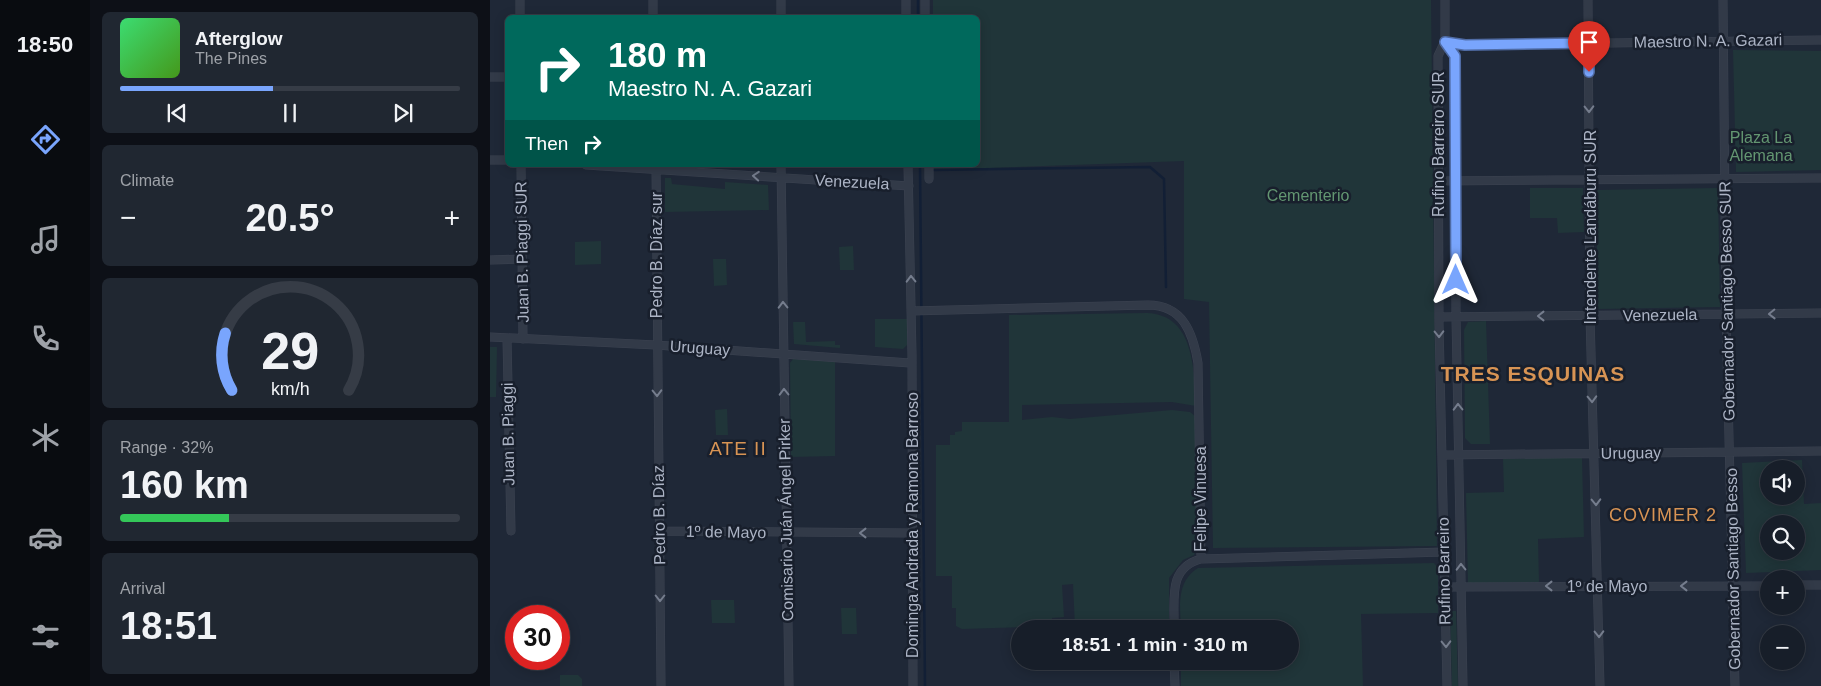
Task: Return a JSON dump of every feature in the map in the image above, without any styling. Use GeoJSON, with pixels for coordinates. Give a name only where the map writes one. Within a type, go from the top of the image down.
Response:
{"type":"FeatureCollection","features":[{"type":"Feature","properties":{"kind":"street"},"geometry":{"type":"LineString","coordinates":[[520,0],[520,15]]}},
{"type":"Feature","properties":{"kind":"street"},"geometry":{"type":"LineString","coordinates":[[653,0],[653,15]]}},
{"type":"Feature","properties":{"kind":"street"},"geometry":{"type":"LineString","coordinates":[[781,0],[781,15]]}},
{"type":"Feature","properties":{"kind":"street"},"geometry":{"type":"LineString","coordinates":[[906,0],[906,15]]}},
{"type":"Feature","properties":{"kind":"street"},"geometry":{"type":"LineString","coordinates":[[925,0],[925,15]]}},
{"type":"Feature","properties":{"kind":"street"},"geometry":{"type":"LineString","coordinates":[[1445,0],[1445,42]]}},
{"type":"Feature","properties":{"kind":"street","name":"Intendente Landáburu SUR"},"geometry":{"type":"LineString","coordinates":[[1588,0],[1590,316],[1600,686]]}},
{"type":"Feature","properties":{"kind":"street","name":"Gobernador Santiago Besso SUR"},"geometry":{"type":"LineString","coordinates":[[1723,0],[1726,314],[1730,452]]}},
{"type":"Feature","properties":{"kind":"street","name":"Maestro N. A. Gazari"},"geometry":{"type":"LineString","coordinates":[[1445,42],[1465,45],[1821,40]]}},
{"type":"Feature","properties":{"kind":"street","name":"Rufino Barreiro SUR"},"geometry":{"type":"LineString","coordinates":[[1442,455],[1438,56],[1445,42],[1455,56],[1458,456]]}},
{"type":"Feature","properties":{"kind":"street"},"geometry":{"type":"LineString","coordinates":[[490,77],[505,77]]}},
{"type":"Feature","properties":{"kind":"street"},"geometry":{"type":"LineString","coordinates":[[490,160],[505,160]]}},
{"type":"Feature","properties":{"kind":"street","name":"Juan B. Piaggi SUR"},"geometry":{"type":"LineString","coordinates":[[521,167],[523,339]]}},
{"type":"Feature","properties":{"kind":"street","name":"Venezuela"},"geometry":{"type":"LineString","coordinates":[[656,167],[781,178],[909,186]]}},
{"type":"Feature","properties":{"kind":"street","name":"Pedro B. Díaz sur"},"geometry":{"type":"LineString","coordinates":[[656,167],[656,345]]}},
{"type":"Feature","properties":{"kind":"street","name":"Comisario Juán Ángel Pirker"},"geometry":{"type":"LineString","coordinates":[[781,167],[789,686]]}},
{"type":"Feature","properties":{"kind":"street","name":"Dominga Andrada y Ramona Barroso"},"geometry":{"type":"LineString","coordinates":[[908,167],[911,311],[913,686]]}},
{"type":"Feature","properties":{"kind":"street"},"geometry":{"type":"LineString","coordinates":[[929,167],[929,179]]}},
{"type":"Feature","properties":{"kind":"street"},"geometry":{"type":"LineString","coordinates":[[1438,181],[1821,178]]}},
{"type":"Feature","properties":{"kind":"street"},"geometry":{"type":"LineString","coordinates":[[490,260],[522,260]]}},
{"type":"Feature","properties":{"kind":"street","name":"Felipe Vinuesa"},"geometry":{"type":"LineString","coordinates":[[911,311],[1155,305],[1169,308],[1190,331],[1198,363],[1201,559],[1190,562],[1181,569],[1176,582],[1174,620]]}},
{"type":"Feature","properties":{"kind":"street","name":"Venezuela"},"geometry":{"type":"LineString","coordinates":[[1440,317],[1821,313]]}},
{"type":"Feature","properties":{"kind":"street","name":"Uruguay"},"geometry":{"type":"LineString","coordinates":[[490,337],[656,345],[910,363]]}},
{"type":"Feature","properties":{"kind":"street","name":"Juan B. Piaggi"},"geometry":{"type":"LineString","coordinates":[[507,338],[511,531]]}},
{"type":"Feature","properties":{"kind":"street","name":"Pedro B. Díaz"},"geometry":{"type":"LineString","coordinates":[[656,345],[661,686]]}},
{"type":"Feature","properties":{"kind":"street","name":"Uruguay"},"geometry":{"type":"LineString","coordinates":[[1442,455],[1821,451]]}},
{"type":"Feature","properties":{"kind":"street","name":"Gobernador Santiago Besso"},"geometry":{"type":"LineString","coordinates":[[1730,452],[1735,686]]}},
{"type":"Feature","properties":{"kind":"street","name":"Rufino Barreiro"},"geometry":{"type":"LineString","coordinates":[[1442,455],[1447,686]]}},
{"type":"Feature","properties":{"kind":"street","name":"Rufino Barreiro"},"geometry":{"type":"LineString","coordinates":[[1458,456],[1463,686]]}},
{"type":"Feature","properties":{"kind":"street","name":"1º de Mayo"},"geometry":{"type":"LineString","coordinates":[[660,531],[912,532]]}},
{"type":"Feature","properties":{"kind":"street"},"geometry":{"type":"LineString","coordinates":[[1201,559],[1444,552]]}},
{"type":"Feature","properties":{"kind":"street"},"geometry":{"type":"LineString","coordinates":[[1805,585],[1821,585]]}},
{"type":"Feature","properties":{"kind":"street","name":"1º de Mayo"},"geometry":{"type":"LineString","coordinates":[[1445,587],[1760,586]]}},
{"type":"Feature","properties":{"kind":"street"},"geometry":{"type":"LineString","coordinates":[[1174,670],[1174,686]]}},
{"type":"Feature","properties":{"kind":"green space","name":"Cementerio"},"geometry":{"type":"Polygon","coordinates":[[[933,0],[1431,0],[1437,546],[1213,548],[1209,302],[1184,299],[1184,161],[934,170],[934,167],[980,167],[980,15],[933,15],[933,0]]]}},
{"type":"Feature","properties":{"kind":"green space","name":"Plaza La Alemana"},"geometry":{"type":"Polygon","coordinates":[[[1733,50],[1821,51],[1821,170],[1736,172],[1733,50]]]}},
{"type":"Feature","properties":{"kind":"green space"},"geometry":{"type":"Polygon","coordinates":[[[665,178],[671,178],[672,184],[725,189],[725,182],[768,185],[769,210],[665,212],[665,178]]]}},
{"type":"Feature","properties":{"kind":"green space"},"geometry":{"type":"Polygon","coordinates":[[[1530,188],[1583,188],[1584,232],[1558,233],[1557,218],[1530,218],[1530,188]]]}},
{"type":"Feature","properties":{"kind":"green space"},"geometry":{"type":"Polygon","coordinates":[[[1718,188],[1720,307],[1598,309],[1596,190],[1718,188]]]}},
{"type":"Feature","properties":{"kind":"green space"},"geometry":{"type":"Polygon","coordinates":[[[601,241],[601,264],[575,265],[575,242],[601,241]]]}},
{"type":"Feature","properties":{"kind":"green space"},"geometry":{"type":"Polygon","coordinates":[[[853,246],[854,270],[840,270],[839,247],[853,246]]]}},
{"type":"Feature","properties":{"kind":"green space"},"geometry":{"type":"Polygon","coordinates":[[[713,259],[726,259],[727,285],[714,286],[713,259]]]}},
{"type":"Feature","properties":{"kind":"green space"},"geometry":{"type":"Polygon","coordinates":[[[1147,313],[1163,316],[1175,323],[1183,334],[1189,347],[1192,362],[1196,406],[1172,402],[1022,405],[1022,420],[1052,417],[1070,419],[1172,410],[1190,412],[1195,416],[1199,539],[1194,555],[1183,560],[1169,578],[1169,620],[1075,620],[1073,584],[1062,585],[1064,617],[1052,618],[1052,620],[1011,620],[1011,627],[962,629],[956,626],[956,608],[952,608],[952,576],[936,576],[936,445],[950,445],[950,435],[955,435],[955,432],[962,431],[962,422],[1009,422],[1009,315],[1147,313]]]}},
{"type":"Feature","properties":{"kind":"green space"},"geometry":{"type":"Polygon","coordinates":[[[875,319],[907,319],[907,345],[903,349],[875,347],[875,319]]]}},
{"type":"Feature","properties":{"kind":"green space"},"geometry":{"type":"Polygon","coordinates":[[[1486,321],[1490,444],[1471,444],[1465,438],[1464,330],[1468,322],[1486,321]]]}},
{"type":"Feature","properties":{"kind":"green space"},"geometry":{"type":"Polygon","coordinates":[[[793,322],[805,322],[806,342],[835,341],[835,345],[840,345],[840,348],[794,344],[793,322]]]}},
{"type":"Feature","properties":{"kind":"green space"},"geometry":{"type":"Polygon","coordinates":[[[490,347],[497,347],[496,397],[490,397],[490,347]]]}},
{"type":"Feature","properties":{"kind":"green space"},"geometry":{"type":"Polygon","coordinates":[[[793,359],[835,362],[835,456],[791,457],[790,363],[793,359]]]}},
{"type":"Feature","properties":{"kind":"green space"},"geometry":{"type":"Polygon","coordinates":[[[727,409],[728,435],[716,435],[715,410],[727,409]]]}},
{"type":"Feature","properties":{"kind":"green space"},"geometry":{"type":"Polygon","coordinates":[[[1582,457],[1584,537],[1538,539],[1539,582],[1468,583],[1466,493],[1504,492],[1503,459],[1582,457]]]}},
{"type":"Feature","properties":{"kind":"green space"},"geometry":{"type":"Polygon","coordinates":[[[1760,462],[1760,505],[1821,503],[1821,570],[1760,570],[1760,572],[1746,573],[1742,463],[1760,462]]]}},
{"type":"Feature","properties":{"kind":"green space"},"geometry":{"type":"Polygon","coordinates":[[[1434,563],[1438,568],[1438,613],[1361,614],[1363,686],[1181,686],[1181,670],[1299,670],[1299,620],[1181,620],[1180,603],[1183,587],[1186,580],[1198,568],[1434,563]]]}},
{"type":"Feature","properties":{"kind":"green space"},"geometry":{"type":"Polygon","coordinates":[[[711,600],[734,600],[735,623],[712,623],[711,600]]]}},
{"type":"Feature","properties":{"kind":"green space"},"geometry":{"type":"Polygon","coordinates":[[[841,608],[856,608],[857,634],[842,634],[841,608]]]}},
{"type":"Feature","properties":{"kind":"green space"},"geometry":{"type":"Polygon","coordinates":[[[1450,611],[1456,611],[1458,686],[1452,686],[1450,611]]]}},
{"type":"Feature","properties":{"kind":"green space"},"geometry":{"type":"Polygon","coordinates":[[[560,675],[578,675],[582,679],[582,686],[560,686],[560,675]]]}},
{"type":"Feature","properties":{"kind":"waterway"},"geometry":{"type":"LineString","coordinates":[[918,0],[918,15]]}},
{"type":"Feature","properties":{"kind":"waterway"},"geometry":{"type":"LineString","coordinates":[[920,167],[925,686]]}},
{"type":"Feature","properties":{"kind":"waterway"},"geometry":{"type":"LineString","coordinates":[[934,170],[1150,167],[1164,179],[1166,287]]}},
{"type":"Feature","properties":{"kind":"district","name":"TRES ESQUINAS"},"geometry":{"type":"Point","coordinates":[1533,373]}},
{"type":"Feature","properties":{"kind":"district","name":"ATE II"},"geometry":{"type":"Point","coordinates":[738,448]}},
{"type":"Feature","properties":{"kind":"district","name":"COVIMER 2"},"geometry":{"type":"Point","coordinates":[1663,515]}},
{"type":"Feature","properties":{"kind":"route"},"geometry":{"type":"LineString","coordinates":[[1456,280],[1455,56],[1445,42],[1465,45],[1589,43],[1589,72]]}}]}
